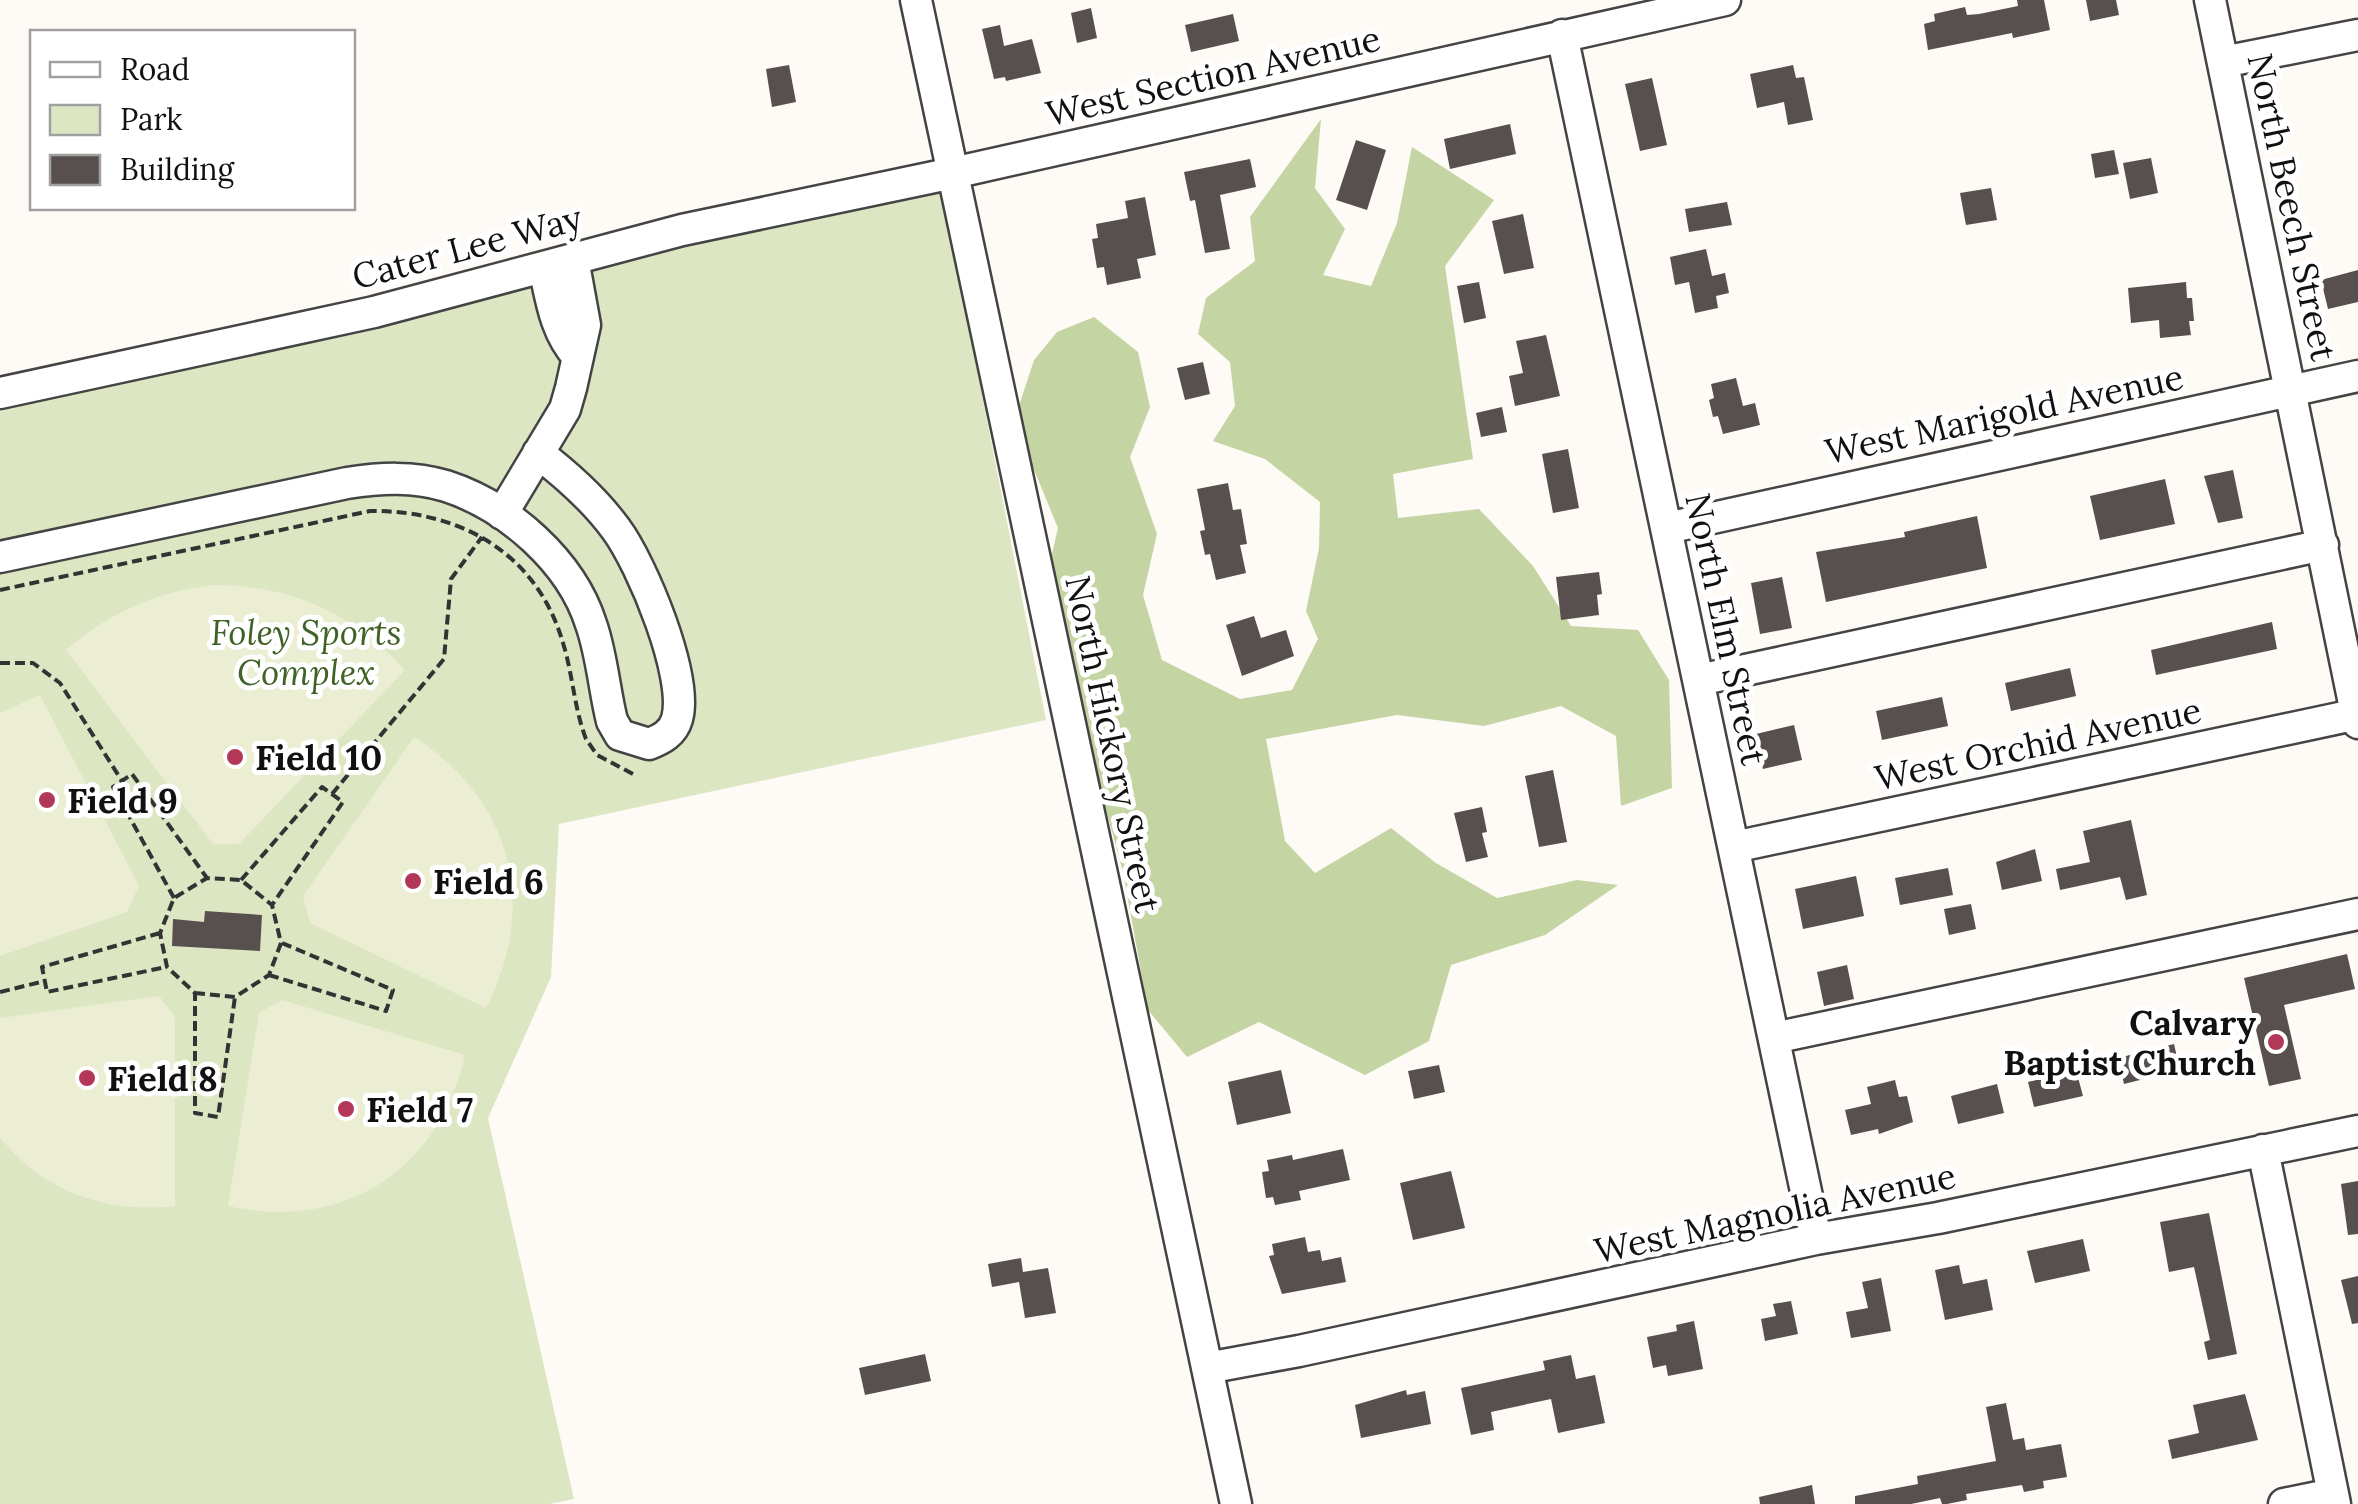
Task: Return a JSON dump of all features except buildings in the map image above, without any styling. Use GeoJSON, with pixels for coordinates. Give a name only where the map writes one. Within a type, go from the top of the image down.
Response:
{"type":"FeatureCollection","features":[{"type":"Feature","properties":{"kind":"street","name":"North Hickory Street"},"geometry":{"type":"LineString","coordinates":[[916,0],[1236,1504]]}},
{"type":"Feature","properties":{"kind":"street","name":"West Section Avenue"},"geometry":{"type":"LineString","coordinates":[[953,174],[1725,0]]}},
{"type":"Feature","properties":{"kind":"street","name":"North Beech Street"},"geometry":{"type":"LineString","coordinates":[[2210,0],[2358,717]]}},
{"type":"Feature","properties":{"kind":"street","name":"North Elm Street"},"geometry":{"type":"LineString","coordinates":[[1562,35],[1816,1239]]}},
{"type":"Feature","properties":{"kind":"street"},"geometry":{"type":"LineString","coordinates":[[2223,62],[2358,35]]}},
{"type":"Feature","properties":{"kind":"street","name":"Cater Lee Way"},"geometry":{"type":"LineString","coordinates":[[0,393],[374,312],[682,230],[953,174]]}},
{"type":"Feature","properties":{"kind":"street"},"geometry":{"type":"LineString","coordinates":[[492,526],[564,409],[578,357],[585,325],[558,263]]}},
{"type":"Feature","properties":{"kind":"street","name":"West Marigold Avenue"},"geometry":{"type":"LineString","coordinates":[[1667,528],[2358,376]]}},
{"type":"Feature","properties":{"kind":"street"},"geometry":{"type":"LineString","coordinates":[[0,556],[378,478],[446,486],[492,526],[542,548],[565,573],[591,623],[612,721],[620,734],[650,744],[666,737],[676,721],[678,700],[652,592],[637,562],[600,508],[538,453]]}},
{"type":"Feature","properties":{"kind":"street"},"geometry":{"type":"LineString","coordinates":[[1699,680],[2323,545]]}},
{"type":"Feature","properties":{"kind":"street","name":"West Orchid Avenue"},"geometry":{"type":"LineString","coordinates":[[1734,847],[2358,717]]}},
{"type":"Feature","properties":{"kind":"street"},"geometry":{"type":"LineString","coordinates":[[1774,1038],[2358,914]]}},
{"type":"Feature","properties":{"kind":"street","name":"West Magnolia Avenue"},"geometry":{"type":"LineString","coordinates":[[1207,1368],[1816,1239],[1938,1218],[2358,1131]]}},
{"type":"Feature","properties":{"kind":"street"},"geometry":{"type":"LineString","coordinates":[[2263,1150],[2334,1499],[2284,1504]]}},
{"type":"Feature","properties":{"kind":"path"},"geometry":{"type":"LineString","coordinates":[[0,590],[370,511],[417,512],[492,526],[549,606],[564,646],[586,740],[598,754],[632,774]]}},
{"type":"Feature","properties":{"kind":"path"},"geometry":{"type":"LineString","coordinates":[[332,794],[444,659],[451,579],[492,526]]}},
{"type":"Feature","properties":{"kind":"path"},"geometry":{"type":"LineString","coordinates":[[0,663],[33,663],[60,682],[122,781]]}},
{"type":"Feature","properties":{"kind":"path"},"geometry":{"type":"LineString","coordinates":[[174,898],[112,787],[132,774],[208,878]]}},
{"type":"Feature","properties":{"kind":"path"},"geometry":{"type":"LineString","coordinates":[[241,880],[322,787],[342,802],[272,905]]}},
{"type":"Feature","properties":{"kind":"path"},"geometry":{"type":"LineString","coordinates":[[208,878],[241,880],[272,905],[282,942],[269,974],[235,996],[195,993],[167,966],[160,933],[174,898],[208,878]]}},
{"type":"Feature","properties":{"kind":"path"},"geometry":{"type":"LineString","coordinates":[[160,933],[42,967],[44,980],[47,992],[167,966]]}},
{"type":"Feature","properties":{"kind":"path"},"geometry":{"type":"LineString","coordinates":[[269,974],[386,1010],[393,990],[282,942]]}},
{"type":"Feature","properties":{"kind":"path"},"geometry":{"type":"LineString","coordinates":[[0,992],[44,980]]}},
{"type":"Feature","properties":{"kind":"path"},"geometry":{"type":"LineString","coordinates":[[195,993],[195,1114],[218,1117],[235,996]]}},
{"type":"Feature","properties":{"kind":"green space"},"geometry":{"type":"Polygon","coordinates":[[[1321,119],[1315,188],[1345,229],[1323,275],[1371,286],[1397,223],[1412,147],[1494,200],[1445,266],[1473,459],[1393,474],[1398,518],[1479,509],[1533,566],[1571,626],[1638,630],[1669,680],[1672,788],[1621,806],[1616,736],[1561,706],[1484,726],[1397,715],[1266,739],[1285,841],[1315,873],[1391,828],[1436,863],[1497,898],[1577,880],[1618,885],[1545,935],[1451,965],[1429,1041],[1365,1075],[1259,1022],[1187,1057],[1148,1010],[1123,872],[1099,784],[1052,686],[1047,575],[1058,528],[1014,421],[1034,360],[1057,332],[1094,317],[1138,352],[1150,407],[1130,457],[1157,534],[1143,595],[1162,660],[1240,699],[1292,690],[1318,639],[1306,611],[1319,548],[1320,502],[1265,459],[1213,441],[1235,406],[1230,362],[1198,334],[1206,298],[1255,261],[1250,217],[1321,119]]]}},
{"type":"Feature","properties":{"kind":"green space","name":"Foley Sports Complex"},"geometry":{"type":"Polygon","coordinates":[[[942,192],[1046,720],[559,824],[551,977],[488,1118],[574,1499],[549,1504],[0,1504],[0,405],[375,324],[681,246],[942,192]]]}},
{"type":"Feature","properties":{"kind":"green space","name":"Field 10"},"geometry":{"type":"Polygon","coordinates":[[[213,585],[268,590],[318,606],[364,633],[405,670],[239,844],[213,844],[66,650],[135,606],[213,585]]]}},
{"type":"Feature","properties":{"kind":"green space","name":"Field 9"},"geometry":{"type":"Polygon","coordinates":[[[40,695],[139,886],[127,912],[0,956],[0,713],[40,695]]]}},
{"type":"Feature","properties":{"kind":"green space","name":"Field 6"},"geometry":{"type":"Polygon","coordinates":[[[414,737],[447,762],[474,791],[494,823],[507,857],[512,893],[511,931],[502,969],[486,1008],[310,923],[303,896],[414,737]]]}},
{"type":"Feature","properties":{"kind":"green space","name":"Field 8"},"geometry":{"type":"Polygon","coordinates":[[[159,996],[175,1017],[175,1206],[150,1208],[101,1202],[56,1185],[17,1156],[0,1137],[0,1018],[159,996]]]}},
{"type":"Feature","properties":{"kind":"green space","name":"Field 7"},"geometry":{"type":"Polygon","coordinates":[[[282,1000],[465,1055],[452,1096],[434,1131],[409,1160],[380,1183],[347,1200],[310,1210],[270,1212],[228,1206],[259,1013],[282,1000]]]}},
{"type":"Feature","properties":{"kind":"place","name":"Field 10"},"geometry":{"type":"Point","coordinates":[235,757]}},
{"type":"Feature","properties":{"kind":"place","name":"Field 9"},"geometry":{"type":"Point","coordinates":[47,800]}},
{"type":"Feature","properties":{"kind":"place","name":"Field 6"},"geometry":{"type":"Point","coordinates":[413,881]}},
{"type":"Feature","properties":{"kind":"place","name":"Calvary Baptist Church"},"geometry":{"type":"Point","coordinates":[2276,1042]}},
{"type":"Feature","properties":{"kind":"place","name":"Field 8"},"geometry":{"type":"Point","coordinates":[87,1078]}},
{"type":"Feature","properties":{"kind":"place","name":"Field 7"},"geometry":{"type":"Point","coordinates":[346,1109]}}]}
